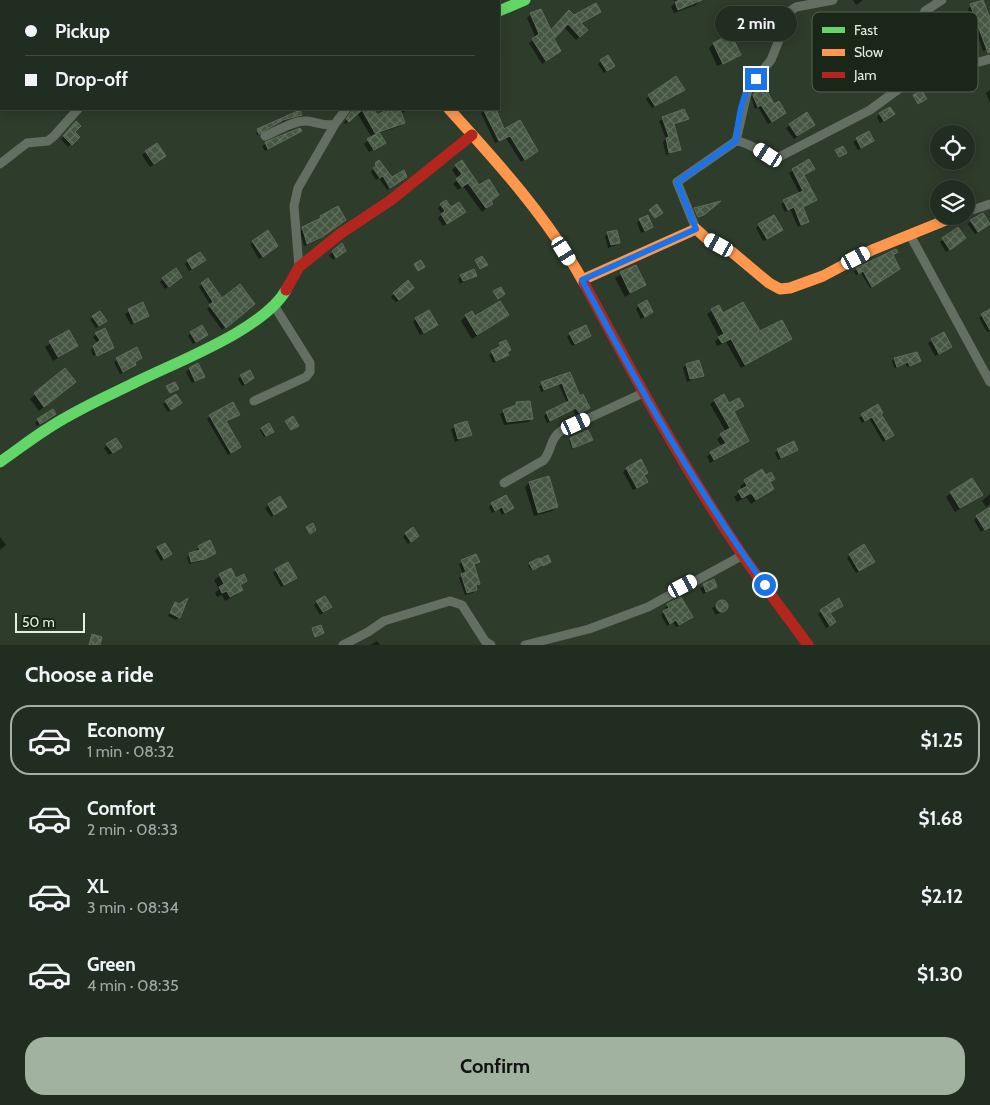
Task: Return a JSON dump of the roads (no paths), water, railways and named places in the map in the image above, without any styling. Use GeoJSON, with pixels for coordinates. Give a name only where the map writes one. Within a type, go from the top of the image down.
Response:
{"type":"FeatureCollection","features":[{"type":"Feature","properties":{"kind":"street"},"geometry":{"type":"LineString","coordinates":[[500,11],[525,0]]}},
{"type":"Feature","properties":{"kind":"street"},"geometry":{"type":"LineString","coordinates":[[833,0],[796,8],[786,14],[781,35],[771,60],[748,89],[736,141],[677,182],[696,229],[706,238],[732,252],[768,283],[780,289],[790,288],[823,276],[872,250],[934,225]]}},
{"type":"Feature","properties":{"kind":"street"},"geometry":{"type":"LineString","coordinates":[[925,12],[942,0]]}},
{"type":"Feature","properties":{"kind":"street"},"geometry":{"type":"LineString","coordinates":[[736,141],[749,143],[773,157],[781,156],[870,110],[895,92]]}},
{"type":"Feature","properties":{"kind":"street"},"geometry":{"type":"LineString","coordinates":[[0,164],[27,143],[48,140],[54,136],[77,110]]}},
{"type":"Feature","properties":{"kind":"street"},"geometry":{"type":"LineString","coordinates":[[299,267],[294,206],[298,188],[335,124],[345,110]]}},
{"type":"Feature","properties":{"kind":"street"},"geometry":{"type":"LineString","coordinates":[[451,110],[521,192],[554,236],[582,280],[643,393],[743,555],[808,645]]}},
{"type":"Feature","properties":{"kind":"street"},"geometry":{"type":"LineString","coordinates":[[265,136],[299,122],[307,121],[327,126],[335,124]]}},
{"type":"Feature","properties":{"kind":"street"},"geometry":{"type":"LineString","coordinates":[[0,462],[48,428],[129,385],[203,351],[275,307],[299,267],[340,234],[391,200],[472,135]]}},
{"type":"Feature","properties":{"kind":"street"},"geometry":{"type":"LineString","coordinates":[[975,209],[990,204]]}},
{"type":"Feature","properties":{"kind":"street"},"geometry":{"type":"LineString","coordinates":[[582,280],[696,229]]}},
{"type":"Feature","properties":{"kind":"street"},"geometry":{"type":"LineString","coordinates":[[910,235],[990,382]]}},
{"type":"Feature","properties":{"kind":"street"},"geometry":{"type":"LineString","coordinates":[[254,401],[306,377],[310,372],[310,363],[275,307]]}},
{"type":"Feature","properties":{"kind":"street"},"geometry":{"type":"LineString","coordinates":[[504,483],[544,460],[548,455],[553,438],[561,431],[643,393]]}},
{"type":"Feature","properties":{"kind":"street"},"geometry":{"type":"LineString","coordinates":[[526,645],[589,629],[648,607],[743,555]]}},
{"type":"Feature","properties":{"kind":"street"},"geometry":{"type":"LineString","coordinates":[[343,645],[384,621],[450,601],[462,605],[485,641],[490,645]]}}]}
